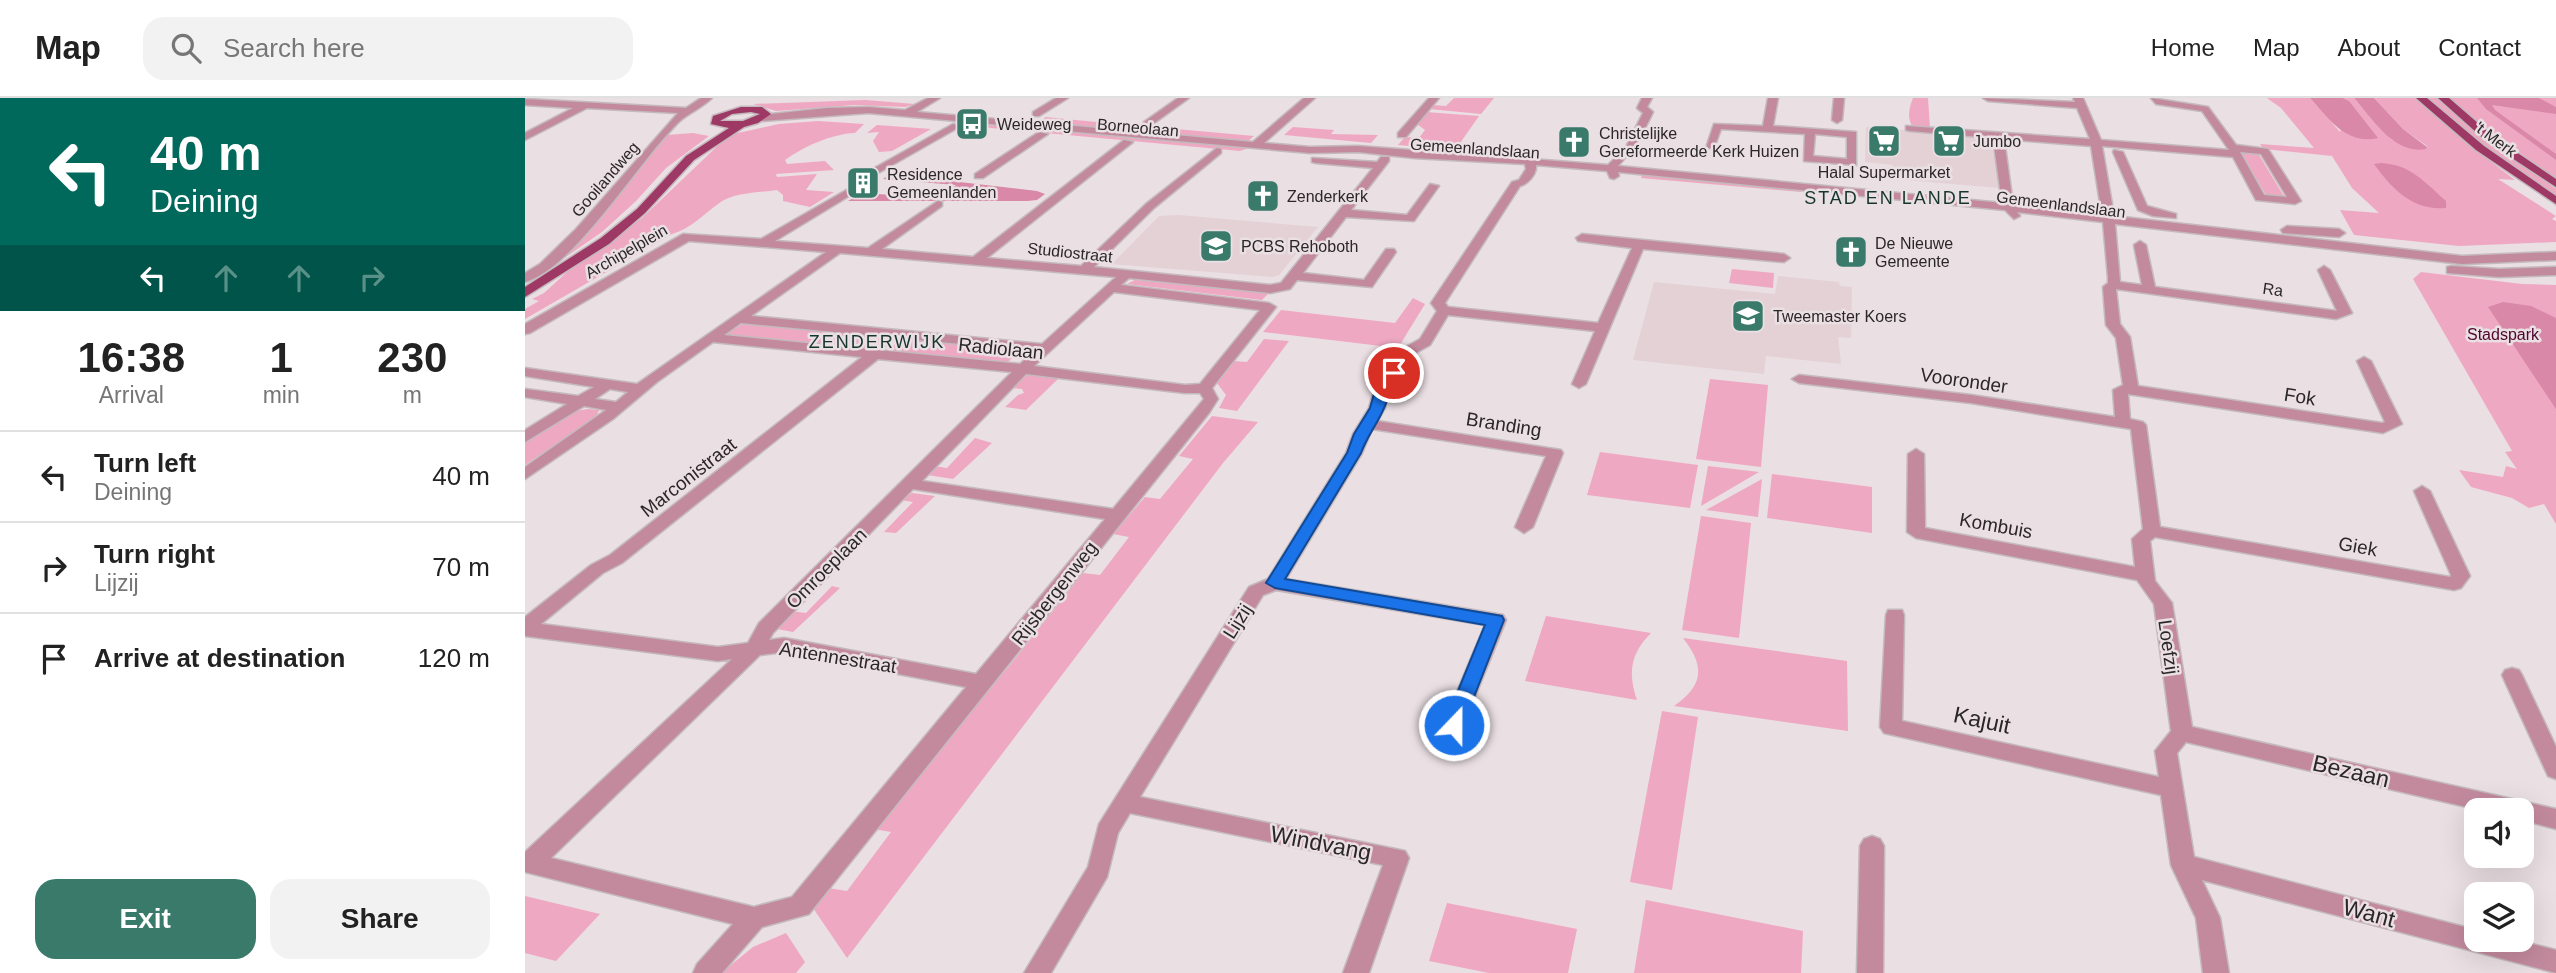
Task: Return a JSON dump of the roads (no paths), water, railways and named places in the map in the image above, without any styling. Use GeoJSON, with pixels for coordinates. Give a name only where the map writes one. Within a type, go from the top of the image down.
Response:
{"type":"FeatureCollection","features":[{"type":"Feature","properties":{"kind":"main road"},"geometry":{"type":"LineString","coordinates":[[730,112],[736,107],[737,98]]}},
{"type":"Feature","properties":{"kind":"main road"},"geometry":{"type":"LineString","coordinates":[[748,98],[747,105],[763,115]]}},
{"type":"Feature","properties":{"kind":"main road","name":"'t Merk"},"geometry":{"type":"LineString","coordinates":[[2421,98],[2480,148],[2556,201]]}},
{"type":"Feature","properties":{"kind":"main road","name":"'t Merk"},"geometry":{"type":"LineString","coordinates":[[2443,98],[2490,139],[2556,184]]}},
{"type":"Feature","properties":{"kind":"main road"},"geometry":{"type":"LineString","coordinates":[[742,124],[722,125],[714,122],[714,119],[730,112],[751,109]]}},
{"type":"Feature","properties":{"kind":"main road"},"geometry":{"type":"LineString","coordinates":[[525,293],[605,241],[641,211],[690,158],[742,124],[763,115]]}},
{"type":"Feature","properties":{"kind":"main road"},"geometry":{"type":"LineString","coordinates":[[690,158],[687,157],[722,129],[722,125]]}},
{"type":"Feature","properties":{"kind":"street","name":"Gooilandweg"},"geometry":{"type":"LineString","coordinates":[[525,278],[544,267],[580,232],[678,118],[707,98]]}},
{"type":"Feature","properties":{"kind":"street"},"geometry":{"type":"LineString","coordinates":[[894,121],[935,98]]}},
{"type":"Feature","properties":{"kind":"street"},"geometry":{"type":"LineString","coordinates":[[1036,114],[1063,98]]}},
{"type":"Feature","properties":{"kind":"street"},"geometry":{"type":"LineString","coordinates":[[1147,124],[1184,98]]}},
{"type":"Feature","properties":{"kind":"street"},"geometry":{"type":"LineString","coordinates":[[1255,145],[1310,98]]}},
{"type":"Feature","properties":{"kind":"street"},"geometry":{"type":"LineString","coordinates":[[1402,135],[1434,98]]}},
{"type":"Feature","properties":{"kind":"street"},"geometry":{"type":"LineString","coordinates":[[1616,172],[1628,157],[1625,154],[1648,113],[1642,108],[1647,98]]}},
{"type":"Feature","properties":{"kind":"street"},"geometry":{"type":"LineString","coordinates":[[1768,127],[1773,98]]}},
{"type":"Feature","properties":{"kind":"street"},"geometry":{"type":"LineString","coordinates":[[1837,120],[1839,98]]}},
{"type":"Feature","properties":{"kind":"street"},"geometry":{"type":"LineString","coordinates":[[1988,98],[2079,102],[2098,143],[2096,149],[2103,184],[2114,285],[2109,287],[2113,325],[2123,337],[2131,389],[2120,390],[2123,423]]}},
{"type":"Feature","properties":{"kind":"street"},"geometry":{"type":"LineString","coordinates":[[1910,128],[2098,143],[2234,151],[2264,151],[2295,201],[2260,198],[2234,151],[2205,109],[2159,102],[2156,98]]}},
{"type":"Feature","properties":{"kind":"street"},"geometry":{"type":"LineString","coordinates":[[532,101],[687,111]]}},
{"type":"Feature","properties":{"kind":"street"},"geometry":{"type":"LineString","coordinates":[[525,137],[543,125],[586,105]]}},
{"type":"Feature","properties":{"kind":"street","name":"Gemeenlandslaan"},"geometry":{"type":"LineString","coordinates":[[763,115],[847,110],[1036,114],[1266,135]]}},
{"type":"Feature","properties":{"kind":"street","name":"Gemeenlandslaan"},"geometry":{"type":"LineString","coordinates":[[979,114],[1385,159],[1616,172],[2011,211],[2453,270],[2499,273],[2556,271]]}},
{"type":"Feature","properties":{"kind":"street","name":"Borneolaan"},"geometry":{"type":"LineString","coordinates":[[875,121],[1217,151],[1385,159]]}},
{"type":"Feature","properties":{"kind":"street"},"geometry":{"type":"LineString","coordinates":[[1710,146],[1717,126],[1768,127],[1852,134],[1852,163],[1808,159],[1810,131]]}},
{"type":"Feature","properties":{"kind":"street"},"geometry":{"type":"LineString","coordinates":[[865,179],[956,127]]}},
{"type":"Feature","properties":{"kind":"street"},"geometry":{"type":"LineString","coordinates":[[979,176],[1043,134]]}},
{"type":"Feature","properties":{"kind":"street"},"geometry":{"type":"LineString","coordinates":[[1998,135],[2011,211]]}},
{"type":"Feature","properties":{"kind":"street"},"geometry":{"type":"LineString","coordinates":[[976,260],[1128,142]]}},
{"type":"Feature","properties":{"kind":"street"},"geometry":{"type":"LineString","coordinates":[[1084,270],[1150,206],[1217,151]]}},
{"type":"Feature","properties":{"kind":"street"},"geometry":{"type":"LineString","coordinates":[[2118,152],[2141,207],[2153,213],[2305,232],[2313,230],[2339,233]]}},
{"type":"Feature","properties":{"kind":"street"},"geometry":{"type":"LineString","coordinates":[[1294,276],[1385,159]]}},
{"type":"Feature","properties":{"kind":"street","name":"Lijzij"},"geometry":{"type":"LineString","coordinates":[[1037,973],[1099,870],[1107,831],[1256,592],[1275,583],[1354,453],[1377,408],[1380,394],[1407,352],[1425,342],[1444,311],[1438,303],[1517,184],[1513,181],[1527,166]]}},
{"type":"Feature","properties":{"kind":"street"},"geometry":{"type":"LineString","coordinates":[[2103,184],[2132,186]]}},
{"type":"Feature","properties":{"kind":"street"},"geometry":{"type":"LineString","coordinates":[[1343,213],[1410,219],[1434,186]]}},
{"type":"Feature","properties":{"kind":"street"},"geometry":{"type":"LineString","coordinates":[[763,243],[846,191]]}},
{"type":"Feature","properties":{"kind":"street"},"geometry":{"type":"LineString","coordinates":[[870,252],[938,204]]}},
{"type":"Feature","properties":{"kind":"street","name":"Gemeenlandslaan"},"geometry":{"type":"LineString","coordinates":[[2108,223],[2445,259],[2556,256]]}},
{"type":"Feature","properties":{"kind":"street","name":"Archipelplein"},"geometry":{"type":"LineString","coordinates":[[525,330],[687,237],[838,249]]}},
{"type":"Feature","properties":{"kind":"street"},"geometry":{"type":"LineString","coordinates":[[1582,238],[1784,258]]}},
{"type":"Feature","properties":{"kind":"street"},"geometry":{"type":"LineString","coordinates":[[1579,384],[1639,244]]}},
{"type":"Feature","properties":{"kind":"street"},"geometry":{"type":"LineString","coordinates":[[2140,245],[2149,289]]}},
{"type":"Feature","properties":{"kind":"street"},"geometry":{"type":"LineString","coordinates":[[525,474],[710,338],[838,249]]}},
{"type":"Feature","properties":{"kind":"street","name":"Studiostraat"},"geometry":{"type":"LineString","coordinates":[[838,249],[1084,270],[1119,281],[1270,289],[1285,286],[1294,276]]}},
{"type":"Feature","properties":{"kind":"street"},"geometry":{"type":"LineString","coordinates":[[1294,276],[1367,284],[1390,252]]}},
{"type":"Feature","properties":{"kind":"street","name":"Ra"},"geometry":{"type":"LineString","coordinates":[[2114,285],[2336,315],[2345,313],[2324,270]]}},
{"type":"Feature","properties":{"kind":"street","name":"Omroeplaan"},"geometry":{"type":"LineString","coordinates":[[527,862],[754,649],[766,628],[1044,348],[1119,281]]}},
{"type":"Feature","properties":{"kind":"street","name":"Rijsbergenweg"},"geometry":{"type":"LineString","coordinates":[[754,918],[800,906],[1204,410],[1211,399],[1204,388],[1269,307],[1119,281]]}},
{"type":"Feature","properties":{"kind":"street"},"geometry":{"type":"LineString","coordinates":[[1444,311],[1603,328]]}},
{"type":"Feature","properties":{"kind":"street","name":"Radiolaan"},"geometry":{"type":"LineString","coordinates":[[738,319],[1044,348]]}},
{"type":"Feature","properties":{"kind":"street","name":"Radiolaan"},"geometry":{"type":"LineString","coordinates":[[710,338],[1023,369],[1185,389],[1204,388]]}},
{"type":"Feature","properties":{"kind":"street","name":"Marconistraat"},"geometry":{"type":"LineString","coordinates":[[525,628],[597,569],[616,559],[730,472],[874,355]]}},
{"type":"Feature","properties":{"kind":"street","name":"Fok"},"geometry":{"type":"LineString","coordinates":[[2131,389],[2383,428],[2393,424],[2364,361]]}},
{"type":"Feature","properties":{"kind":"street"},"geometry":{"type":"LineString","coordinates":[[525,372],[640,389]]}},
{"type":"Feature","properties":{"kind":"street","name":"Vooronder"},"geometry":{"type":"LineString","coordinates":[[1799,379],[1971,399],[2123,423]]}},
{"type":"Feature","properties":{"kind":"street"},"geometry":{"type":"LineString","coordinates":[[525,437],[608,384]]}},
{"type":"Feature","properties":{"kind":"street"},"geometry":{"type":"LineString","coordinates":[[525,393],[619,407]]}},
{"type":"Feature","properties":{"kind":"street","name":"Loefzij"},"geometry":{"type":"LineString","coordinates":[[2123,423],[2138,425],[2152,531],[2141,539],[2144,575],[2146,582],[2163,603],[2182,733]]}},
{"type":"Feature","properties":{"kind":"street","name":"Branding"},"geometry":{"type":"LineString","coordinates":[[1367,424],[1555,453],[1524,527]]}},
{"type":"Feature","properties":{"kind":"street","name":"Kombuis"},"geometry":{"type":"LineString","coordinates":[[1916,454],[1916,533],[2144,575]]}},
{"type":"Feature","properties":{"kind":"street"},"geometry":{"type":"LineString","coordinates":[[910,484],[1117,515]]}},
{"type":"Feature","properties":{"kind":"street","name":"Giek"},"geometry":{"type":"LineString","coordinates":[[2152,531],[2454,584],[2461,576],[2421,491]]}},
{"type":"Feature","properties":{"kind":"street"},"geometry":{"type":"LineString","coordinates":[[1275,583],[1496,620],[1454,725]]}},
{"type":"Feature","properties":{"kind":"street","name":"Kajuit"},"geometry":{"type":"LineString","coordinates":[[1895,615],[1891,727],[2170,788]]}},
{"type":"Feature","properties":{"kind":"street","name":"Antennestraat"},"geometry":{"type":"LineString","coordinates":[[525,628],[718,654],[783,645],[983,683]]}},
{"type":"Feature","properties":{"kind":"street"},"geometry":{"type":"LineString","coordinates":[[2512,675],[2556,770]]}},
{"type":"Feature","properties":{"kind":"street"},"geometry":{"type":"LineString","coordinates":[[2182,733],[2166,751],[2170,788],[2183,865],[2208,918],[2217,973]]}},
{"type":"Feature","properties":{"kind":"street","name":"Bezaan"},"geometry":{"type":"LineString","coordinates":[[2182,733],[2464,798]]}},
{"type":"Feature","properties":{"kind":"street","name":"Windvang"},"geometry":{"type":"LineString","coordinates":[[1126,803],[1397,858],[1356,973]]}},
{"type":"Feature","properties":{"kind":"street","name":"Bezaan"},"geometry":{"type":"LineString","coordinates":[[2534,814],[2556,819]]}},
{"type":"Feature","properties":{"kind":"street"},"geometry":{"type":"LineString","coordinates":[[1870,973],[1872,846]]}},
{"type":"Feature","properties":{"kind":"street"},"geometry":{"type":"LineString","coordinates":[[527,862],[754,918],[706,973]]}},
{"type":"Feature","properties":{"kind":"street","name":"Want"},"geometry":{"type":"LineString","coordinates":[[2183,865],[2556,962]]}},
{"type":"Feature","properties":{"kind":"tunnel"},"geometry":{"type":"LineString","coordinates":[[850,191],[867,180]]}},
{"type":"Feature","properties":{"kind":"place","name":"Weideweg"},"geometry":{"type":"Point","coordinates":[972,124]}},
{"type":"Feature","properties":{"kind":"place","name":"Halal Supermarket"},"geometry":{"type":"Point","coordinates":[1884,141]}},
{"type":"Feature","properties":{"kind":"place","name":"Jumbo"},"geometry":{"type":"Point","coordinates":[1949,141]}},
{"type":"Feature","properties":{"kind":"place","name":"Christelijke Gereformeerde Kerk Huizen"},"geometry":{"type":"Point","coordinates":[1574,142]}},
{"type":"Feature","properties":{"kind":"place","name":"Residence Gemeenlanden"},"geometry":{"type":"Point","coordinates":[863,183]}},
{"type":"Feature","properties":{"kind":"place","name":"Zenderkerk"},"geometry":{"type":"Point","coordinates":[1263,196]}},
{"type":"Feature","properties":{"kind":"place","name":"PCBS Rehoboth"},"geometry":{"type":"Point","coordinates":[1216,246]}},
{"type":"Feature","properties":{"kind":"place","name":"De Nieuwe Gemeente"},"geometry":{"type":"Point","coordinates":[1851,252]}},
{"type":"Feature","properties":{"kind":"place","name":"Tweemaster Koers"},"geometry":{"type":"Point","coordinates":[1748,316]}},
{"type":"Feature","properties":{"kind":"district","name":"STAD EN LANDE"},"geometry":{"type":"Point","coordinates":[1888,198]}},
{"type":"Feature","properties":{"kind":"district","name":"ZENDERWIJK"},"geometry":{"type":"Point","coordinates":[877,342]}},
{"type":"Feature","properties":{"kind":"park label","name":"Stadspark"},"geometry":{"type":"Point","coordinates":[2503,334]}}]}
